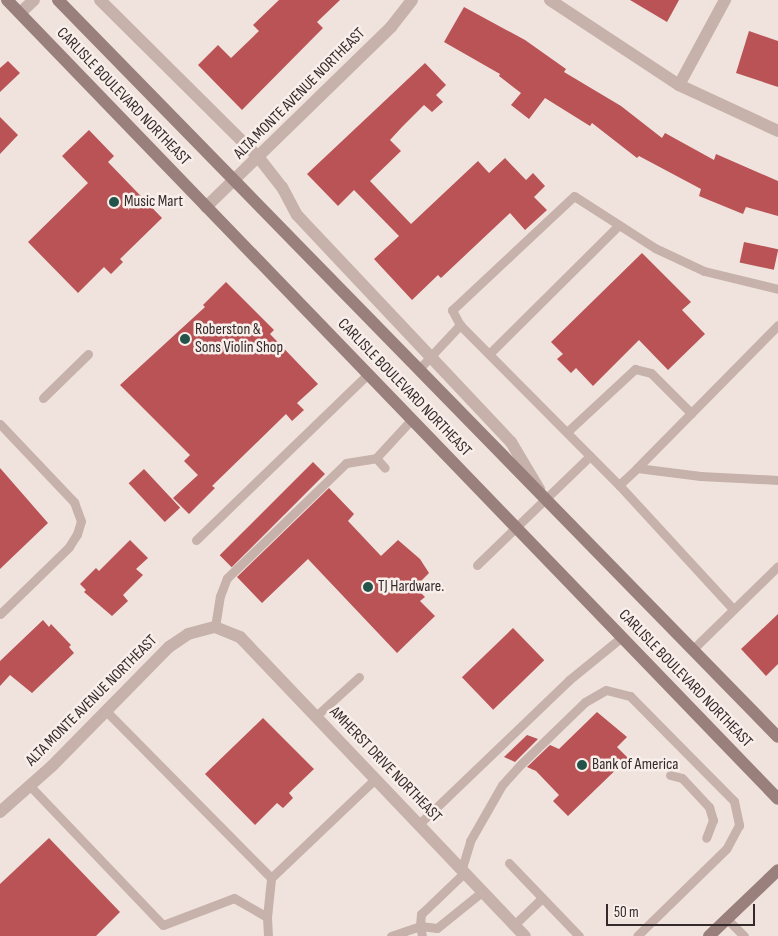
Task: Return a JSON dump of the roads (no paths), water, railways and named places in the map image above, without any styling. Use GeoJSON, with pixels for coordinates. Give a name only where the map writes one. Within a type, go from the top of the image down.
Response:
{"type":"FeatureCollection","features":[{"type":"Feature","properties":{"kind":"main road","name":"CARLISLE BOULEVARD NORTHEAST"},"geometry":{"type":"LineString","coordinates":[[7,0],[778,799]]}},
{"type":"Feature","properties":{"kind":"main road","name":"CARLISLE BOULEVARD NORTHEAST"},"geometry":{"type":"LineString","coordinates":[[58,0],[234,183],[778,737]]}},
{"type":"Feature","properties":{"kind":"main road"},"geometry":{"type":"LineString","coordinates":[[709,936],[778,870]]}},
{"type":"Feature","properties":{"kind":"street"},"geometry":{"type":"LineString","coordinates":[[20,13],[34,0]]}},
{"type":"Feature","properties":{"kind":"street"},"geometry":{"type":"LineString","coordinates":[[100,0],[259,158],[282,186],[297,215],[511,442],[546,500]]}},
{"type":"Feature","properties":{"kind":"street","name":"ALTA MONTE AVENUE NORTHEAST"},"geometry":{"type":"LineString","coordinates":[[206,208],[234,183],[391,26],[412,0]]}},
{"type":"Feature","properties":{"kind":"street"},"geometry":{"type":"LineString","coordinates":[[550,0],[679,86],[778,131]]}},
{"type":"Feature","properties":{"kind":"street"},"geometry":{"type":"LineString","coordinates":[[679,86],[725,0]]}},
{"type":"Feature","properties":{"kind":"street","name":"ALTA MONTE AVENUE NORTHEAST"},"geometry":{"type":"LineString","coordinates":[[0,812],[30,786],[169,647],[188,634],[215,627]]}},
{"type":"Feature","properties":{"kind":"street","name":"AMHERST DRIVE NORTHEAST"},"geometry":{"type":"LineString","coordinates":[[215,627],[240,637],[525,936]]}},
{"type":"Feature","properties":{"kind":"lane"},"geometry":{"type":"LineString","coordinates":[[734,610],[619,485],[460,325],[452,310],[574,196],[655,248],[704,271],[778,289]]}},
{"type":"Feature","properties":{"kind":"lane"},"geometry":{"type":"LineString","coordinates":[[489,354],[619,225]]}},
{"type":"Feature","properties":{"kind":"lane"},"geometry":{"type":"LineString","coordinates":[[619,485],[778,324]]}},
{"type":"Feature","properties":{"kind":"lane"},"geometry":{"type":"LineString","coordinates":[[418,370],[460,325]]}},
{"type":"Feature","properties":{"kind":"lane"},"geometry":{"type":"LineString","coordinates":[[43,398],[88,354]]}},
{"type":"Feature","properties":{"kind":"lane"},"geometry":{"type":"LineString","coordinates":[[567,432],[634,369],[651,373],[691,413]]}},
{"type":"Feature","properties":{"kind":"lane"},"geometry":{"type":"LineString","coordinates":[[196,540],[368,374]]}},
{"type":"Feature","properties":{"kind":"lane"},"geometry":{"type":"LineString","coordinates":[[215,627],[220,596],[228,578],[346,463],[376,458],[412,420]]}},
{"type":"Feature","properties":{"kind":"lane"},"geometry":{"type":"LineString","coordinates":[[0,424],[74,502],[80,520],[77,534],[69,547],[0,614]]}},
{"type":"Feature","properties":{"kind":"lane"},"geometry":{"type":"LineString","coordinates":[[477,565],[590,456]]}},
{"type":"Feature","properties":{"kind":"lane"},"geometry":{"type":"LineString","coordinates":[[376,458],[385,468]]}},
{"type":"Feature","properties":{"kind":"lane"},"geometry":{"type":"LineString","coordinates":[[637,468],[700,476],[778,480]]}},
{"type":"Feature","properties":{"kind":"lane"},"geometry":{"type":"LineString","coordinates":[[692,650],[778,566]]}},
{"type":"Feature","properties":{"kind":"lane"},"geometry":{"type":"LineString","coordinates":[[419,824],[569,680],[622,637]]}},
{"type":"Feature","properties":{"kind":"lane"},"geometry":{"type":"LineString","coordinates":[[316,716],[359,677]]}},
{"type":"Feature","properties":{"kind":"lane"},"geometry":{"type":"LineString","coordinates":[[422,936],[420,926],[421,914],[463,870],[479,825],[502,785],[585,702],[606,690],[630,696],[734,801],[739,825],[726,849],[637,936]]}},
{"type":"Feature","properties":{"kind":"lane"},"geometry":{"type":"LineString","coordinates":[[106,711],[271,878]]}},
{"type":"Feature","properties":{"kind":"lane"},"geometry":{"type":"LineString","coordinates":[[670,775],[682,778],[709,807],[713,820],[706,838]]}},
{"type":"Feature","properties":{"kind":"lane"},"geometry":{"type":"LineString","coordinates":[[268,936],[267,917],[271,878],[376,779]]}},
{"type":"Feature","properties":{"kind":"lane"},"geometry":{"type":"LineString","coordinates":[[30,786],[163,925],[234,898],[267,917]]}},
{"type":"Feature","properties":{"kind":"lane"},"geometry":{"type":"LineString","coordinates":[[509,863],[579,936]]}},
{"type":"Feature","properties":{"kind":"lane"},"geometry":{"type":"LineString","coordinates":[[391,936],[420,926],[437,928],[483,892]]}},
{"type":"Feature","properties":{"kind":"lane"},"geometry":{"type":"LineString","coordinates":[[514,925],[542,898]]}},
{"type":"Feature","properties":{"kind":"lane"},"geometry":{"type":"LineString","coordinates":[[727,919],[744,936]]}},
{"type":"Feature","properties":{"kind":"place","name":"Music Mart"},"geometry":{"type":"Point","coordinates":[114,202]}},
{"type":"Feature","properties":{"kind":"place","name":"Roberston & Sons Violin Shop"},"geometry":{"type":"Point","coordinates":[185,339]}},
{"type":"Feature","properties":{"kind":"place","name":"TJ Hardware."},"geometry":{"type":"Point","coordinates":[368,587]}},
{"type":"Feature","properties":{"kind":"place","name":"Bank of America"},"geometry":{"type":"Point","coordinates":[582,765]}}]}
